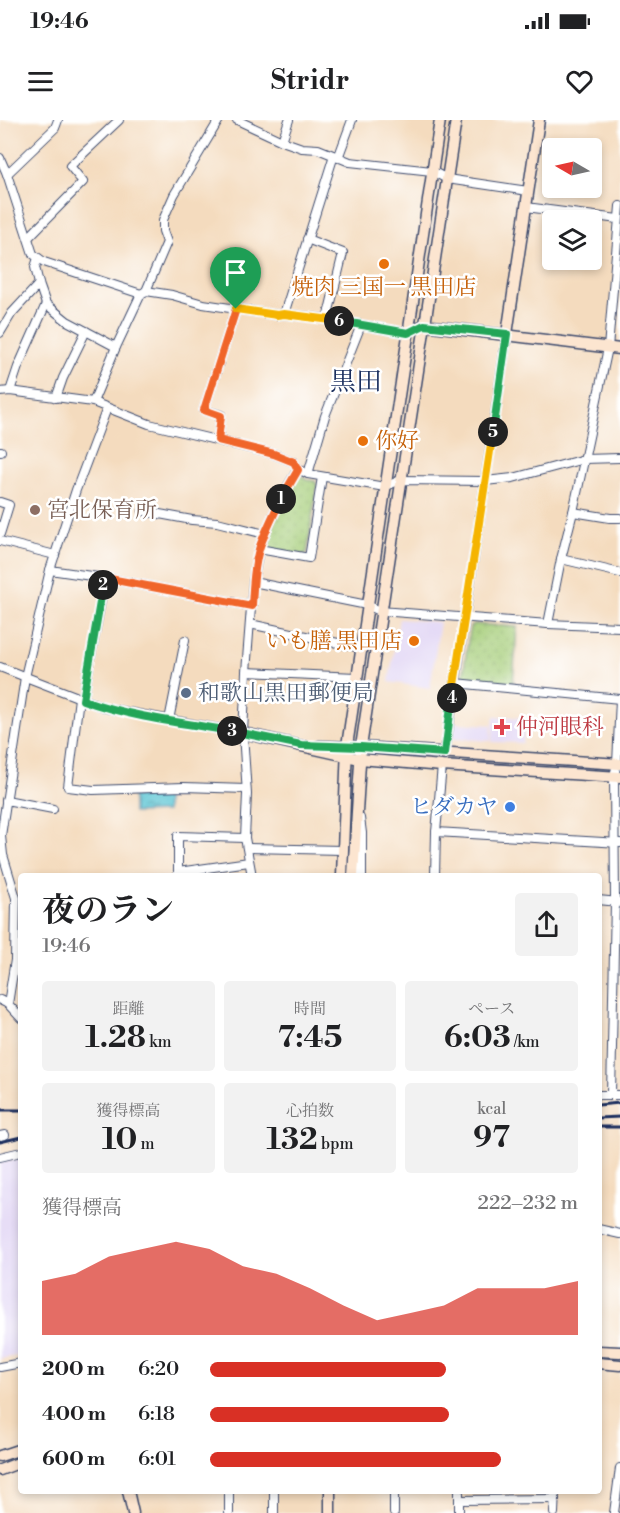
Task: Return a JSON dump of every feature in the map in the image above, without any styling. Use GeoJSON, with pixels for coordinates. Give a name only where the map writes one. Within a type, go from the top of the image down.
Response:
{"type":"FeatureCollection","features":[{"type":"Feature","properties":{"kind":"street"},"geometry":{"type":"LineString","coordinates":[[7,174],[55,128],[58,120]]}},
{"type":"Feature","properties":{"kind":"street"},"geometry":{"type":"LineString","coordinates":[[28,238],[83,182],[70,166],[118,120]]}},
{"type":"Feature","properties":{"kind":"street"},"geometry":{"type":"LineString","coordinates":[[93,402],[116,347],[167,242],[163,231],[164,220],[174,195],[219,120]]}},
{"type":"Feature","properties":{"kind":"street"},"geometry":{"type":"LineString","coordinates":[[237,120],[282,141],[302,148],[318,149],[350,162],[432,171],[447,179],[528,191]]}},
{"type":"Feature","properties":{"kind":"street"},"geometry":{"type":"LineString","coordinates":[[282,141],[289,120]]}},
{"type":"Feature","properties":{"kind":"street"},"geometry":{"type":"LineString","coordinates":[[284,314],[336,156],[352,120]]}},
{"type":"Feature","properties":{"kind":"street"},"geometry":{"type":"LineString","coordinates":[[342,873],[346,752],[440,120]]}},
{"type":"Feature","properties":{"kind":"street"},"geometry":{"type":"LineString","coordinates":[[353,873],[361,747],[456,120]]}},
{"type":"Feature","properties":{"kind":"street"},"geometry":{"type":"LineString","coordinates":[[445,753],[539,120]]}},
{"type":"Feature","properties":{"kind":"street"},"geometry":{"type":"LineString","coordinates":[[0,158],[33,254],[44,262],[144,293],[172,295],[203,304],[277,315],[327,319],[408,333],[424,325],[620,349]]}},
{"type":"Feature","properties":{"kind":"street"},"geometry":{"type":"LineString","coordinates":[[548,624],[608,348],[620,206]]}},
{"type":"Feature","properties":{"kind":"street"},"geometry":{"type":"LineString","coordinates":[[526,207],[618,219]]}},
{"type":"Feature","properties":{"kind":"street"},"geometry":{"type":"LineString","coordinates":[[308,239],[343,253],[327,319]]}},
{"type":"Feature","properties":{"kind":"street"},"geometry":{"type":"LineString","coordinates":[[38,258],[35,267],[46,304],[67,321],[116,347]]}},
{"type":"Feature","properties":{"kind":"street"},"geometry":{"type":"LineString","coordinates":[[0,333],[12,313],[39,284]]}},
{"type":"Feature","properties":{"kind":"street"},"geometry":{"type":"LineString","coordinates":[[10,391],[46,304]]}},
{"type":"Feature","properties":{"kind":"street"},"geometry":{"type":"LineString","coordinates":[[218,440],[221,416],[204,410],[236,309]]}},
{"type":"Feature","properties":{"kind":"street"},"geometry":{"type":"LineString","coordinates":[[308,474],[325,416],[361,324]]}},
{"type":"Feature","properties":{"kind":"street"},"geometry":{"type":"LineString","coordinates":[[56,398],[86,331]]}},
{"type":"Feature","properties":{"kind":"street"},"geometry":{"type":"LineString","coordinates":[[0,392],[10,391],[93,402],[149,424],[274,454],[294,462],[298,470],[308,474],[385,487],[400,480],[485,481],[513,478],[584,459],[620,458]]}},
{"type":"Feature","properties":{"kind":"street"},"geometry":{"type":"LineString","coordinates":[[18,1015],[4,1002],[18,961],[16,898],[3,855],[1,836],[6,800],[4,782],[50,570],[76,490],[108,408]]}},
{"type":"Feature","properties":{"kind":"street"},"geometry":{"type":"LineString","coordinates":[[251,873],[245,838],[246,789],[243,733],[254,582],[259,549],[282,496],[298,470]]}},
{"type":"Feature","properties":{"kind":"street"},"geometry":{"type":"LineString","coordinates":[[259,549],[309,558],[322,477]]}},
{"type":"Feature","properties":{"kind":"street"},"geometry":{"type":"LineString","coordinates":[[0,502],[9,506],[0,534]]}},
{"type":"Feature","properties":{"kind":"street"},"geometry":{"type":"LineString","coordinates":[[143,511],[217,522],[265,534]]}},
{"type":"Feature","properties":{"kind":"street"},"geometry":{"type":"LineString","coordinates":[[573,512],[620,518]]}},
{"type":"Feature","properties":{"kind":"street"},"geometry":{"type":"LineString","coordinates":[[0,541],[55,555]]}},
{"type":"Feature","properties":{"kind":"street"},"geometry":{"type":"LineString","coordinates":[[561,559],[620,573]]}},
{"type":"Feature","properties":{"kind":"street"},"geometry":{"type":"LineString","coordinates":[[50,570],[252,606]]}},
{"type":"Feature","properties":{"kind":"street"},"geometry":{"type":"LineString","coordinates":[[105,578],[81,699],[68,787],[93,790],[184,787],[246,789]]}},
{"type":"Feature","properties":{"kind":"street"},"geometry":{"type":"LineString","coordinates":[[254,582],[367,605],[380,611],[620,627]]}},
{"type":"Feature","properties":{"kind":"street"},"geometry":{"type":"LineString","coordinates":[[250,624],[361,648]]}},
{"type":"Feature","properties":{"kind":"street"},"geometry":{"type":"LineString","coordinates":[[170,720],[185,640]]}},
{"type":"Feature","properties":{"kind":"street"},"geometry":{"type":"LineString","coordinates":[[0,667],[106,708],[346,752],[360,759],[617,776]]}},
{"type":"Feature","properties":{"kind":"street"},"geometry":{"type":"LineString","coordinates":[[246,672],[356,677]]}},
{"type":"Feature","properties":{"kind":"street"},"geometry":{"type":"LineString","coordinates":[[455,683],[620,699],[617,776],[618,902],[610,1095]]}},
{"type":"Feature","properties":{"kind":"street"},"geometry":{"type":"LineString","coordinates":[[346,752],[361,747],[619,764]]}},
{"type":"Feature","properties":{"kind":"street"},"geometry":{"type":"LineString","coordinates":[[435,873],[442,766]]}},
{"type":"Feature","properties":{"kind":"street"},"geometry":{"type":"LineString","coordinates":[[6,800],[53,809]]}},
{"type":"Feature","properties":{"kind":"street"},"geometry":{"type":"LineString","coordinates":[[357,806],[362,833],[362,873]]}},
{"type":"Feature","properties":{"kind":"street"},"geometry":{"type":"LineString","coordinates":[[436,832],[617,843]]}},
{"type":"Feature","properties":{"kind":"street"},"geometry":{"type":"LineString","coordinates":[[178,873],[178,836],[245,838]]}},
{"type":"Feature","properties":{"kind":"street"},"geometry":{"type":"LineString","coordinates":[[248,848],[342,850]]}},
{"type":"Feature","properties":{"kind":"street"},"geometry":{"type":"LineString","coordinates":[[184,873],[249,862]]}},
{"type":"Feature","properties":{"kind":"street"},"geometry":{"type":"LineString","coordinates":[[602,900],[618,902]]}},
{"type":"Feature","properties":{"kind":"street"},"geometry":{"type":"LineString","coordinates":[[602,1095],[620,1095]]}},
{"type":"Feature","properties":{"kind":"street"},"geometry":{"type":"LineString","coordinates":[[0,1157],[18,1153]]}},
{"type":"Feature","properties":{"kind":"street"},"geometry":{"type":"LineString","coordinates":[[602,1230],[620,1234]]}},
{"type":"Feature","properties":{"kind":"street"},"geometry":{"type":"LineString","coordinates":[[602,1351],[620,1352]]}},
{"type":"Feature","properties":{"kind":"street"},"geometry":{"type":"LineString","coordinates":[[0,1367],[18,1364]]}},
{"type":"Feature","properties":{"kind":"street"},"geometry":{"type":"LineString","coordinates":[[602,1364],[620,1365]]}},
{"type":"Feature","properties":{"kind":"street"},"geometry":{"type":"LineString","coordinates":[[0,1456],[18,1450]]}},
{"type":"Feature","properties":{"kind":"street"},"geometry":{"type":"LineString","coordinates":[[0,1470],[18,1463]]}},
{"type":"Feature","properties":{"kind":"street"},"geometry":{"type":"LineString","coordinates":[[614,1513],[620,1468]]}},
{"type":"Feature","properties":{"kind":"street"},"geometry":{"type":"LineString","coordinates":[[129,1494],[133,1513]]}},
{"type":"Feature","properties":{"kind":"street"},"geometry":{"type":"LineString","coordinates":[[229,1494],[229,1513]]}},
{"type":"Feature","properties":{"kind":"street"},"geometry":{"type":"LineString","coordinates":[[274,1494],[274,1513]]}},
{"type":"Feature","properties":{"kind":"street"},"geometry":{"type":"LineString","coordinates":[[330,1494],[330,1513]]}},
{"type":"Feature","properties":{"kind":"street"},"geometry":{"type":"LineString","coordinates":[[394,1494],[394,1513]]}},
{"type":"Feature","properties":{"kind":"street"},"geometry":{"type":"LineString","coordinates":[[459,1513],[459,1495],[555,1495],[554,1513]]}},
{"type":"Feature","properties":{"kind":"shaded area","name":"いも膳 黒田店"},"geometry":{"type":"Polygon","coordinates":[[[399,619],[440,622],[430,688],[389,682],[399,619]]]}},
{"type":"Feature","properties":{"kind":"shaded area","name":"仲河眼科"},"geometry":{"type":"Polygon","coordinates":[[[494,716],[525,718],[523,743],[492,742],[494,716]]]}},
{"type":"Feature","properties":{"kind":"shaded area"},"geometry":{"type":"Polygon","coordinates":[[[454,723],[492,725],[491,741],[452,738],[454,723]]]}},
{"type":"Feature","properties":{"kind":"shaded area"},"geometry":{"type":"Polygon","coordinates":[[[18,1159],[18,1356],[0,1359],[0,1163],[18,1159]]]}},
{"type":"Feature","properties":{"kind":"green space"},"geometry":{"type":"Polygon","coordinates":[[[302,476],[307,480],[315,481],[317,485],[307,553],[303,555],[266,549],[263,546],[283,497],[296,477],[302,476]]]}},
{"type":"Feature","properties":{"kind":"green space"},"geometry":{"type":"Polygon","coordinates":[[[474,624],[517,627],[513,683],[465,679],[463,676],[470,627],[474,624]]]}},
{"type":"Feature","properties":{"kind":"water"},"geometry":{"type":"Polygon","coordinates":[[[166,795],[166,812],[133,813],[133,796],[166,795]]]}},
{"type":"Feature","properties":{"kind":"railway"},"geometry":{"type":"LineString","coordinates":[[602,1105],[620,1103]]}},
{"type":"Feature","properties":{"kind":"railway"},"geometry":{"type":"LineString","coordinates":[[0,1110],[18,1110]]}},
{"type":"Feature","properties":{"kind":"railway"},"geometry":{"type":"LineString","coordinates":[[602,1118],[620,1117]]}},
{"type":"Feature","properties":{"kind":"railway"},"geometry":{"type":"LineString","coordinates":[[602,1127],[620,1127]]}},
{"type":"Feature","properties":{"kind":"railway"},"geometry":{"type":"LineString","coordinates":[[0,1142],[18,1138]]}},
{"type":"Feature","properties":{"kind":"place","name":"焼肉 三国一 黒田店"},"geometry":{"type":"Point","coordinates":[384,264]}},
{"type":"Feature","properties":{"kind":"place","name":"你好"},"geometry":{"type":"Point","coordinates":[363,441]}},
{"type":"Feature","properties":{"kind":"place","name":"宮北保育所"},"geometry":{"type":"Point","coordinates":[35,510]}},
{"type":"Feature","properties":{"kind":"place","name":"いも膳 黒田店"},"geometry":{"type":"Point","coordinates":[414,641]}},
{"type":"Feature","properties":{"kind":"place","name":"和歌山黒田郵便局"},"geometry":{"type":"Point","coordinates":[186,693]}},
{"type":"Feature","properties":{"kind":"place","name":"仲河眼科"},"geometry":{"type":"Point","coordinates":[502,727]}},
{"type":"Feature","properties":{"kind":"place","name":"ヒダカヤ"},"geometry":{"type":"Point","coordinates":[510,807]}},
{"type":"Feature","properties":{"kind":"district","name":"黒田"},"geometry":{"type":"Point","coordinates":[356,382]}},
{"type":"Feature","properties":{"kind":"route"},"geometry":{"type":"LineString","coordinates":[[236,309],[327,319],[408,333],[424,325],[507,334],[445,753],[301,745],[139,715],[83,700],[105,578],[252,606],[259,549],[282,496],[298,470],[294,462],[274,454],[218,440],[221,416],[204,410],[236,309]]}}]}
